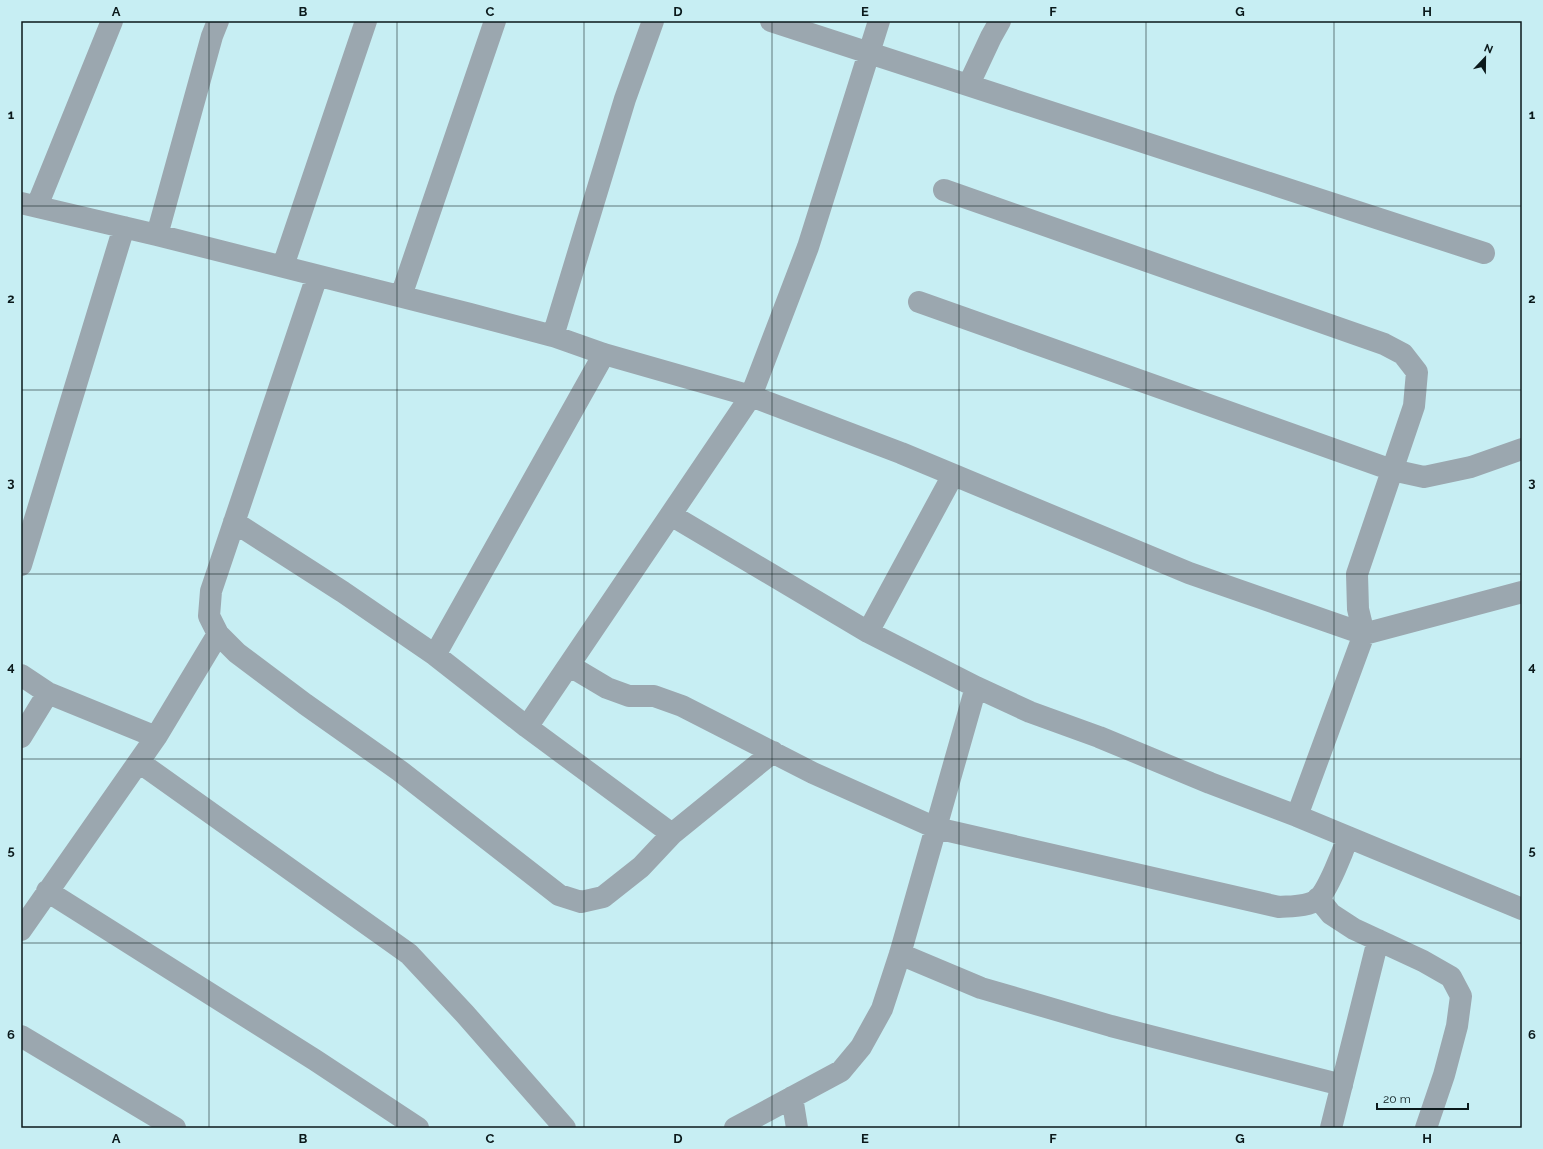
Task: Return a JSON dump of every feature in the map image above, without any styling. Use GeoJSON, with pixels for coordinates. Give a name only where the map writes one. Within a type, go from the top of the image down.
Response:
{"type":"FeatureCollection","features":[{"type":"Feature","properties":{"kind":"street"},"geometry":{"type":"LineString","coordinates":[[112,21],[29,205],[283,266],[553,336],[604,354],[751,396],[953,475],[1189,573],[1364,634],[1522,592]]}},
{"type":"Feature","properties":{"kind":"street"},"geometry":{"type":"LineString","coordinates":[[157,235],[212,36],[218,21]]}},
{"type":"Feature","properties":{"kind":"street"},"geometry":{"type":"LineString","coordinates":[[283,266],[366,21]]}},
{"type":"Feature","properties":{"kind":"street"},"geometry":{"type":"LineString","coordinates":[[401,296],[495,21]]}},
{"type":"Feature","properties":{"kind":"street"},"geometry":{"type":"LineString","coordinates":[[553,336],[625,99],[652,21]]}},
{"type":"Feature","properties":{"kind":"street"},"geometry":{"type":"LineString","coordinates":[[528,727],[751,396],[808,247],[850,117],[868,52],[879,21]]}},
{"type":"Feature","properties":{"kind":"street"},"geometry":{"type":"LineString","coordinates":[[969,84],[1000,21]]}},
{"type":"Feature","properties":{"kind":"street"},"geometry":{"type":"LineString","coordinates":[[785,23],[868,52],[1484,253]]}},
{"type":"Feature","properties":{"kind":"street"},"geometry":{"type":"LineString","coordinates":[[944,190],[1384,344],[1403,354],[1417,372],[1414,406],[1357,574],[1358,608],[1364,634],[1297,816]]}},
{"type":"Feature","properties":{"kind":"street"},"geometry":{"type":"LineString","coordinates":[[21,566],[124,227]]}},
{"type":"Feature","properties":{"kind":"street"},"geometry":{"type":"LineString","coordinates":[[317,276],[211,591],[209,616],[218,634],[256,667],[400,771],[559,895],[581,902],[603,897],[641,867],[672,834],[773,752]]}},
{"type":"Feature","properties":{"kind":"street"},"geometry":{"type":"LineString","coordinates":[[919,302],[1392,470],[1424,477],[1471,467],[1522,449]]}},
{"type":"Feature","properties":{"kind":"street"},"geometry":{"type":"LineString","coordinates":[[435,655],[604,354]]}},
{"type":"Feature","properties":{"kind":"street"},"geometry":{"type":"LineString","coordinates":[[868,632],[953,475]]}},
{"type":"Feature","properties":{"kind":"street"},"geometry":{"type":"LineString","coordinates":[[671,515],[868,632],[976,688],[1030,712],[1099,737],[1210,783],[1297,816],[1522,909]]}},
{"type":"Feature","properties":{"kind":"street"},"geometry":{"type":"LineString","coordinates":[[234,522],[343,592],[435,655],[528,727],[672,834]]}},
{"type":"Feature","properties":{"kind":"street"},"geometry":{"type":"LineString","coordinates":[[21,930],[156,737],[218,634]]}},
{"type":"Feature","properties":{"kind":"street"},"geometry":{"type":"LineString","coordinates":[[570,666],[607,688],[629,696],[654,696],[682,706],[813,773],[936,828],[1279,907],[1300,906],[1318,898],[1333,874],[1348,837]]}},
{"type":"Feature","properties":{"kind":"street"},"geometry":{"type":"LineString","coordinates":[[21,675],[48,693],[156,737]]}},
{"type":"Feature","properties":{"kind":"street"},"geometry":{"type":"LineString","coordinates":[[735,1128],[841,1071],[861,1047],[882,1009],[900,954],[976,688]]}},
{"type":"Feature","properties":{"kind":"street"},"geometry":{"type":"LineString","coordinates":[[21,737],[48,693]]}},
{"type":"Feature","properties":{"kind":"street"},"geometry":{"type":"LineString","coordinates":[[139,762],[409,954],[465,1014],[565,1128]]}},
{"type":"Feature","properties":{"kind":"street"},"geometry":{"type":"LineString","coordinates":[[47,891],[315,1060],[418,1128]]}},
{"type":"Feature","properties":{"kind":"street"},"geometry":{"type":"LineString","coordinates":[[1318,898],[1332,914],[1354,929],[1423,961],[1452,977],[1461,996],[1457,1026],[1444,1075],[1426,1128]]}},
{"type":"Feature","properties":{"kind":"street"},"geometry":{"type":"LineString","coordinates":[[1331,1128],[1378,940]]}},
{"type":"Feature","properties":{"kind":"street"},"geometry":{"type":"LineString","coordinates":[[900,954],[981,988],[1111,1026],[1342,1085]]}},
{"type":"Feature","properties":{"kind":"street"},"geometry":{"type":"LineString","coordinates":[[21,1036],[175,1128]]}},
{"type":"Feature","properties":{"kind":"street"},"geometry":{"type":"LineString","coordinates":[[792,1097],[797,1128]]}}]}
